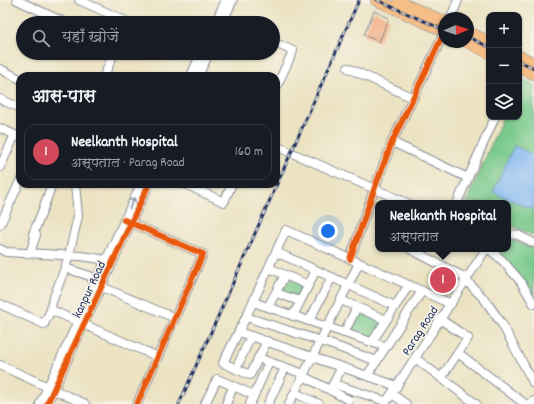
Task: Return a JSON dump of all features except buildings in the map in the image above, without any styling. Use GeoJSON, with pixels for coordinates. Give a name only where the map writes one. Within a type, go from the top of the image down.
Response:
{"type":"FeatureCollection","features":[{"type":"Feature","properties":{"kind":"highway"},"geometry":{"type":"LineString","coordinates":[[376,0],[438,29]]}},
{"type":"Feature","properties":{"kind":"highway"},"geometry":{"type":"LineString","coordinates":[[395,0],[438,18]]}},
{"type":"Feature","properties":{"kind":"highway"},"geometry":{"type":"LineString","coordinates":[[474,35],[486,41]]}},
{"type":"Feature","properties":{"kind":"highway"},"geometry":{"type":"LineString","coordinates":[[474,46],[486,52]]}},
{"type":"Feature","properties":{"kind":"highway"},"geometry":{"type":"LineString","coordinates":[[522,57],[534,63]]}},
{"type":"Feature","properties":{"kind":"highway"},"geometry":{"type":"LineString","coordinates":[[522,68],[534,74]]}},
{"type":"Feature","properties":{"kind":"street"},"geometry":{"type":"LineString","coordinates":[[17,0],[51,16]]}},
{"type":"Feature","properties":{"kind":"street"},"geometry":{"type":"LineString","coordinates":[[79,0],[113,16]]}},
{"type":"Feature","properties":{"kind":"street"},"geometry":{"type":"LineString","coordinates":[[218,16],[226,0]]}},
{"type":"Feature","properties":{"kind":"street"},"geometry":{"type":"LineString","coordinates":[[225,16],[233,0]]}},
{"type":"Feature","properties":{"kind":"street"},"geometry":{"type":"LineString","coordinates":[[453,12],[458,0]]}},
{"type":"Feature","properties":{"kind":"street"},"geometry":{"type":"LineString","coordinates":[[280,45],[293,51],[280,79]]}},
{"type":"Feature","properties":{"kind":"street"},"geometry":{"type":"LineString","coordinates":[[350,259],[392,142],[438,45]]}},
{"type":"Feature","properties":{"kind":"street"},"geometry":{"type":"LineString","coordinates":[[106,72],[111,60]]}},
{"type":"Feature","properties":{"kind":"street"},"geometry":{"type":"LineString","coordinates":[[193,72],[200,60]]}},
{"type":"Feature","properties":{"kind":"street"},"geometry":{"type":"LineString","coordinates":[[199,72],[202,60]]}},
{"type":"Feature","properties":{"kind":"street"},"geometry":{"type":"LineString","coordinates":[[348,68],[413,98]]}},
{"type":"Feature","properties":{"kind":"street"},"geometry":{"type":"LineString","coordinates":[[0,69],[16,77]]}},
{"type":"Feature","properties":{"kind":"street"},"geometry":{"type":"LineString","coordinates":[[0,99],[16,106]]}},
{"type":"Feature","properties":{"kind":"street"},"geometry":{"type":"LineString","coordinates":[[458,200],[494,120]]}},
{"type":"Feature","properties":{"kind":"street"},"geometry":{"type":"LineString","coordinates":[[0,128],[16,135]]}},
{"type":"Feature","properties":{"kind":"street"},"geometry":{"type":"LineString","coordinates":[[0,167],[16,139]]}},
{"type":"Feature","properties":{"kind":"street"},"geometry":{"type":"LineString","coordinates":[[392,142],[468,178]]}},
{"type":"Feature","properties":{"kind":"street"},"geometry":{"type":"LineString","coordinates":[[280,148],[400,200]]}},
{"type":"Feature","properties":{"kind":"street"},"geometry":{"type":"LineString","coordinates":[[0,225],[17,188]]}},
{"type":"Feature","properties":{"kind":"street"},"geometry":{"type":"LineString","coordinates":[[30,253],[36,235],[33,234],[51,188]]}},
{"type":"Feature","properties":{"kind":"street"},"geometry":{"type":"LineString","coordinates":[[0,304],[44,324],[51,310],[52,302],[65,268],[78,216],[75,188]]}},
{"type":"Feature","properties":{"kind":"street"},"geometry":{"type":"LineString","coordinates":[[40,404],[51,388],[98,285],[106,260],[128,221],[140,188]]}},
{"type":"Feature","properties":{"kind":"street","name":"kanpur Road"},"geometry":{"type":"LineString","coordinates":[[98,285],[128,221],[147,188]]}},
{"type":"Feature","properties":{"kind":"street"},"geometry":{"type":"LineString","coordinates":[[194,188],[224,202],[230,188]]}},
{"type":"Feature","properties":{"kind":"street"},"geometry":{"type":"LineString","coordinates":[[128,221],[203,254],[137,404]]}},
{"type":"Feature","properties":{"kind":"street"},"geometry":{"type":"LineString","coordinates":[[267,341],[250,375],[223,363],[286,230],[448,303]]}},
{"type":"Feature","properties":{"kind":"street"},"geometry":{"type":"LineString","coordinates":[[511,234],[518,235],[534,243]]}},
{"type":"Feature","properties":{"kind":"street"},"geometry":{"type":"LineString","coordinates":[[0,249],[6,252],[69,255],[106,260]]}},
{"type":"Feature","properties":{"kind":"street"},"geometry":{"type":"LineString","coordinates":[[276,252],[395,306]]}},
{"type":"Feature","properties":{"kind":"street"},"geometry":{"type":"LineString","coordinates":[[416,252],[464,278],[485,300],[502,324],[534,384]]}},
{"type":"Feature","properties":{"kind":"street","name":"Parag Road"},"geometry":{"type":"LineString","coordinates":[[382,403],[392,394],[395,385],[464,278],[478,252]]}},
{"type":"Feature","properties":{"kind":"street","name":"Parag Road"},"geometry":{"type":"LineString","coordinates":[[464,278],[484,252]]}},
{"type":"Feature","properties":{"kind":"street"},"geometry":{"type":"LineString","coordinates":[[493,252],[502,260],[521,282],[534,304]]}},
{"type":"Feature","properties":{"kind":"street"},"geometry":{"type":"LineString","coordinates":[[289,404],[359,263]]}},
{"type":"Feature","properties":{"kind":"street"},"geometry":{"type":"LineString","coordinates":[[65,268],[90,276],[98,285],[175,318]]}},
{"type":"Feature","properties":{"kind":"street"},"geometry":{"type":"LineString","coordinates":[[269,268],[308,285]]}},
{"type":"Feature","properties":{"kind":"street"},"geometry":{"type":"LineString","coordinates":[[293,316],[316,270]]}},
{"type":"Feature","properties":{"kind":"street"},"geometry":{"type":"LineString","coordinates":[[268,307],[285,275]]}},
{"type":"Feature","properties":{"kind":"street"},"geometry":{"type":"LineString","coordinates":[[309,321],[332,277]]}},
{"type":"Feature","properties":{"kind":"street"},"geometry":{"type":"LineString","coordinates":[[372,342],[409,285]]}},
{"type":"Feature","properties":{"kind":"street"},"geometry":{"type":"LineString","coordinates":[[367,376],[422,291]]}},
{"type":"Feature","properties":{"kind":"street"},"geometry":{"type":"LineString","coordinates":[[276,293],[300,301]]}},
{"type":"Feature","properties":{"kind":"street"},"geometry":{"type":"LineString","coordinates":[[341,300],[386,320]]}},
{"type":"Feature","properties":{"kind":"street"},"geometry":{"type":"LineString","coordinates":[[253,302],[386,347]]}},
{"type":"Feature","properties":{"kind":"street","name":"Parag Road"},"geometry":{"type":"LineString","coordinates":[[382,403],[415,358],[440,319],[448,303]]}},
{"type":"Feature","properties":{"kind":"street"},"geometry":{"type":"LineString","coordinates":[[344,333],[357,307]]}},
{"type":"Feature","properties":{"kind":"street"},"geometry":{"type":"LineString","coordinates":[[51,310],[158,357]]}},
{"type":"Feature","properties":{"kind":"street"},"geometry":{"type":"LineString","coordinates":[[246,317],[377,360]]}},
{"type":"Feature","properties":{"kind":"street"},"geometry":{"type":"LineString","coordinates":[[440,319],[468,338],[441,378]]}},
{"type":"Feature","properties":{"kind":"street"},"geometry":{"type":"LineString","coordinates":[[239,332],[395,385]]}},
{"type":"Feature","properties":{"kind":"street"},"geometry":{"type":"LineString","coordinates":[[236,369],[251,336]]}},
{"type":"Feature","properties":{"kind":"street"},"geometry":{"type":"LineString","coordinates":[[458,353],[525,404]]}},
{"type":"Feature","properties":{"kind":"street"},"geometry":{"type":"LineString","coordinates":[[258,358],[332,387],[355,391],[382,403]]}},
{"type":"Feature","properties":{"kind":"street"},"geometry":{"type":"LineString","coordinates":[[415,358],[471,403]]}},
{"type":"Feature","properties":{"kind":"street"},"geometry":{"type":"LineString","coordinates":[[250,404],[269,362]]}},
{"type":"Feature","properties":{"kind":"street"},"geometry":{"type":"LineString","coordinates":[[0,365],[85,404]]}},
{"type":"Feature","properties":{"kind":"street"},"geometry":{"type":"LineString","coordinates":[[332,387],[342,367]]}},
{"type":"Feature","properties":{"kind":"street"},"geometry":{"type":"LineString","coordinates":[[268,404],[285,368]]}},
{"type":"Feature","properties":{"kind":"street"},"geometry":{"type":"LineString","coordinates":[[206,404],[217,379],[254,396]]}},
{"type":"Feature","properties":{"kind":"street"},"geometry":{"type":"LineString","coordinates":[[228,403],[233,386]]}},
{"type":"Feature","properties":{"kind":"street"},"geometry":{"type":"LineString","coordinates":[[332,387],[348,402],[355,391]]}},
{"type":"Feature","properties":{"kind":"street"},"geometry":{"type":"LineString","coordinates":[[47,404],[51,388]]}},
{"type":"Feature","properties":{"kind":"street"},"geometry":{"type":"LineString","coordinates":[[295,392],[314,403]]}},
{"type":"Feature","properties":{"kind":"street"},"geometry":{"type":"LineString","coordinates":[[392,394],[406,404]]}},
{"type":"Feature","properties":{"kind":"street"},"geometry":{"type":"LineString","coordinates":[[529,404],[534,401]]}},
{"type":"Feature","properties":{"kind":"green space"},"geometry":{"type":"Polygon","coordinates":[[[522,79],[534,84],[534,236],[511,225],[511,200],[467,200],[502,120],[522,120],[522,79]]]}},
{"type":"Feature","properties":{"kind":"green space"},"geometry":{"type":"Polygon","coordinates":[[[511,239],[534,249],[534,298],[496,252],[511,252],[511,239]]]}},
{"type":"Feature","properties":{"kind":"green space"},"geometry":{"type":"Polygon","coordinates":[[[285,277],[305,286],[299,298],[279,292],[285,277]]]}},
{"type":"Feature","properties":{"kind":"green space"},"geometry":{"type":"Polygon","coordinates":[[[358,310],[383,321],[371,340],[347,332],[358,310]]]}},
{"type":"Feature","properties":{"kind":"water"},"geometry":{"type":"Polygon","coordinates":[[[514,146],[534,155],[534,210],[493,192],[514,146]]]}},
{"type":"Feature","properties":{"kind":"railway"},"geometry":{"type":"LineString","coordinates":[[280,177],[359,0]]}},
{"type":"Feature","properties":{"kind":"railway"},"geometry":{"type":"LineString","coordinates":[[377,0],[438,27]]}},
{"type":"Feature","properties":{"kind":"railway"},"geometry":{"type":"LineString","coordinates":[[474,40],[486,46]]}},
{"type":"Feature","properties":{"kind":"railway"},"geometry":{"type":"LineString","coordinates":[[522,62],[534,68]]}},
{"type":"Feature","properties":{"kind":"railway"},"geometry":{"type":"LineString","coordinates":[[179,404],[275,188]]}},
{"type":"Feature","properties":{"kind":"cycle path"},"geometry":{"type":"LineString","coordinates":[[350,259],[392,142],[438,46]]}},
{"type":"Feature","properties":{"kind":"cycle path"},"geometry":{"type":"LineString","coordinates":[[47,404],[147,188]]}},
{"type":"Feature","properties":{"kind":"cycle path"},"geometry":{"type":"LineString","coordinates":[[124,220],[203,254],[137,404]]}},
{"type":"Feature","properties":{"kind":"place","name":"Neelkanth Hospital"},"geometry":{"type":"Point","coordinates":[443,280]}}]}
